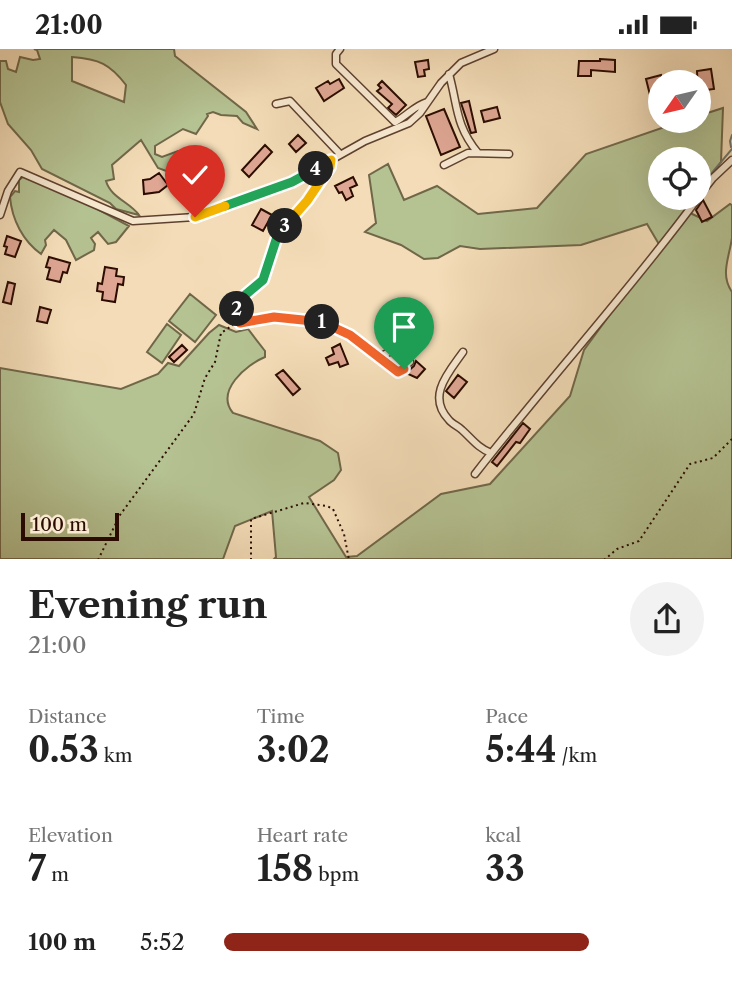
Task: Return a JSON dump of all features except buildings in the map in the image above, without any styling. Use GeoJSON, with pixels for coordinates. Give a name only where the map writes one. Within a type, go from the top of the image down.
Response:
{"type":"FeatureCollection","features":[{"type":"Feature","properties":{"kind":"street"},"geometry":{"type":"LineString","coordinates":[[341,49],[336,54],[336,64],[395,122],[417,106],[428,102]]}},
{"type":"Feature","properties":{"kind":"street"},"geometry":{"type":"LineString","coordinates":[[0,215],[8,191],[20,172],[133,221],[195,217],[292,182],[340,154],[409,123],[461,62],[494,49]]}},
{"type":"Feature","properties":{"kind":"street"},"geometry":{"type":"LineString","coordinates":[[449,74],[457,118],[469,143],[478,153]]}},
{"type":"Feature","properties":{"kind":"street"},"geometry":{"type":"LineString","coordinates":[[276,104],[290,101],[340,154]]}},
{"type":"Feature","properties":{"kind":"street"},"geometry":{"type":"LineString","coordinates":[[444,165],[468,153],[509,154]]}},
{"type":"Feature","properties":{"kind":"street"},"geometry":{"type":"LineString","coordinates":[[331,160],[330,167],[307,201],[276,240],[263,280],[244,296],[238,307],[238,322],[249,323],[274,317],[318,321],[340,328],[398,372],[410,362]]}},
{"type":"Feature","properties":{"kind":"street"},"geometry":{"type":"LineString","coordinates":[[711,181],[732,160]]}},
{"type":"Feature","properties":{"kind":"street"},"geometry":{"type":"LineString","coordinates":[[475,474],[660,249],[688,210]]}},
{"type":"Feature","properties":{"kind":"street"},"geometry":{"type":"LineString","coordinates":[[380,357],[400,346],[415,333],[421,333]]}},
{"type":"Feature","properties":{"kind":"street"},"geometry":{"type":"LineString","coordinates":[[463,352],[440,386],[440,400],[449,421],[479,448],[491,453]]}},
{"type":"Feature","properties":{"kind":"path"},"geometry":{"type":"LineString","coordinates":[[98,559],[120,515],[194,414],[205,378],[215,362],[221,333],[238,322]]}},
{"type":"Feature","properties":{"kind":"path"},"geometry":{"type":"LineString","coordinates":[[604,559],[617,549],[639,541],[690,464],[713,458],[732,439]]}},
{"type":"Feature","properties":{"kind":"path"},"geometry":{"type":"LineString","coordinates":[[251,559],[251,519],[304,503],[332,509],[344,534],[349,559]]}},
{"type":"Feature","properties":{"kind":"green space"},"geometry":{"type":"Polygon","coordinates":[[[34,49],[174,49],[175,56],[246,112],[257,129],[243,123],[237,116],[213,112],[207,114],[196,134],[183,129],[155,146],[155,154],[162,157],[178,151],[185,154],[178,158],[169,172],[158,168],[141,140],[112,165],[114,179],[106,181],[112,192],[139,215],[116,209],[110,203],[42,169],[31,150],[8,124],[0,102],[0,61],[6,61],[8,69],[16,72],[20,57],[40,59],[34,49]],[[72,57],[72,81],[124,102],[126,85],[115,72],[97,61],[72,57]]]}},
{"type":"Feature","properties":{"kind":"green space"},"geometry":{"type":"Polygon","coordinates":[[[723,108],[721,162],[711,177],[711,147],[648,147],[648,210],[689,210],[688,212],[707,221],[732,205],[732,238],[726,273],[732,292],[732,559],[274,559],[272,511],[235,526],[223,559],[0,559],[0,368],[121,389],[158,374],[168,363],[179,366],[219,325],[236,332],[248,329],[265,351],[265,357],[242,372],[230,388],[228,405],[233,413],[320,441],[338,453],[341,470],[334,480],[309,497],[346,557],[357,556],[441,494],[490,484],[570,396],[584,350],[660,246],[647,224],[581,245],[480,249],[460,246],[438,258],[424,259],[401,245],[365,232],[376,223],[369,175],[388,164],[404,200],[437,186],[478,214],[537,208],[586,154],[648,133],[711,133],[711,112],[723,108]]]}},
{"type":"Feature","properties":{"kind":"green space"},"geometry":{"type":"Polygon","coordinates":[[[24,176],[36,176],[129,226],[116,242],[108,244],[98,232],[91,238],[95,244],[94,250],[76,260],[66,240],[54,230],[45,240],[46,245],[41,254],[24,236],[11,206],[10,197],[15,191],[19,192],[19,180],[24,176]]]}},
{"type":"Feature","properties":{"kind":"green space"},"geometry":{"type":"Polygon","coordinates":[[[190,294],[216,315],[195,342],[169,321],[190,294]]]}},
{"type":"Feature","properties":{"kind":"green space"},"geometry":{"type":"Polygon","coordinates":[[[167,324],[181,335],[162,363],[147,352],[167,324]]]}},
{"type":"Feature","properties":{"kind":"waterway"},"geometry":{"type":"LineString","coordinates":[[731,147],[732,135]]}},
{"type":"Feature","properties":{"kind":"waterway"},"geometry":{"type":"LineString","coordinates":[[711,174],[732,149]]}},
{"type":"Feature","properties":{"kind":"route"},"geometry":{"type":"LineString","coordinates":[[195,217],[292,182],[331,160],[330,167],[307,201],[276,240],[263,280],[244,296],[238,307],[238,322],[249,323],[274,317],[331,324],[350,335],[398,372],[404,369]]}}]}
